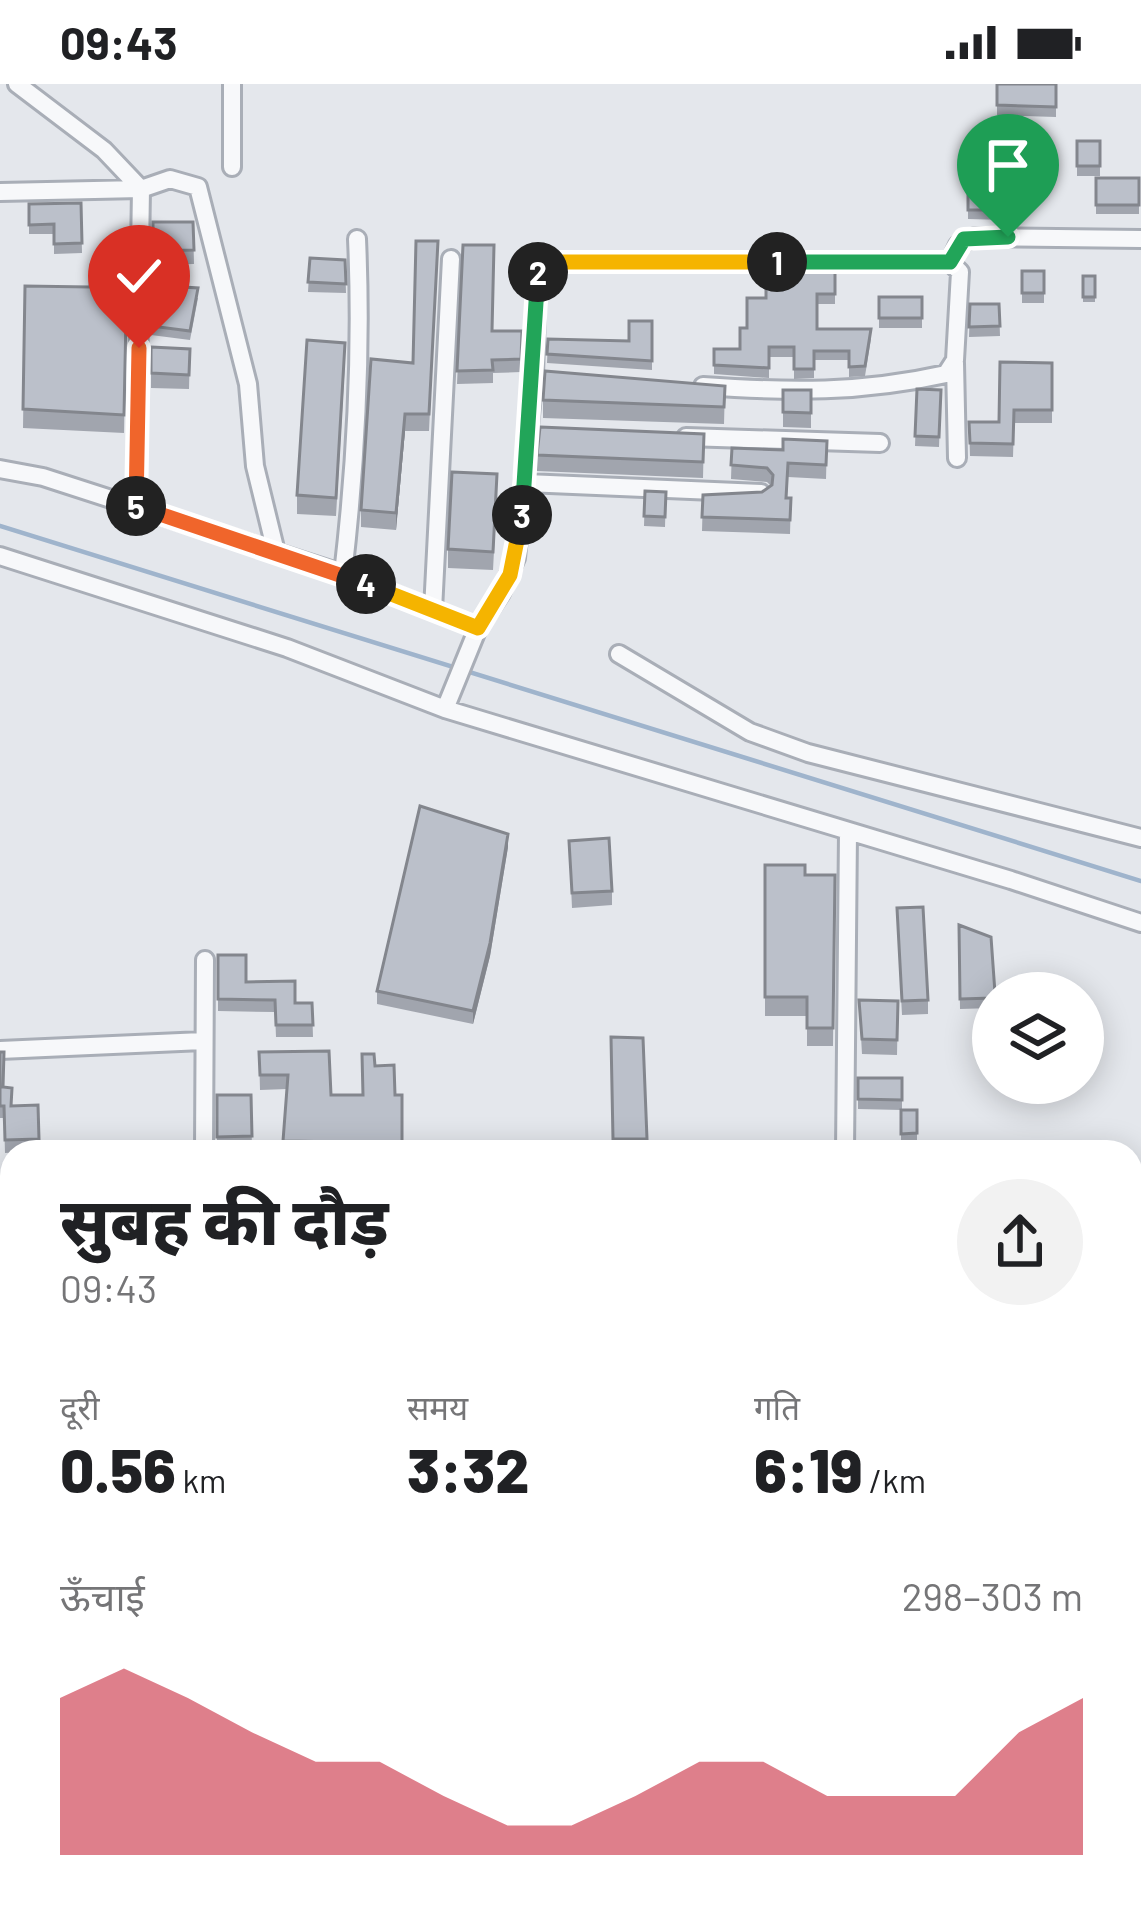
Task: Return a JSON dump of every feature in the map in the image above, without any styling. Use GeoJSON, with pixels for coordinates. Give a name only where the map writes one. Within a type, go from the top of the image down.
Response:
{"type":"FeatureCollection","features":[{"type":"Feature","properties":{"kind":"street"},"geometry":{"type":"LineString","coordinates":[[17,84],[104,149],[141,189],[136,507]]}},
{"type":"Feature","properties":{"kind":"street"},"geometry":{"type":"LineString","coordinates":[[232,84],[232,166]]}},
{"type":"Feature","properties":{"kind":"street"},"geometry":{"type":"LineString","coordinates":[[0,192],[141,189],[170,179],[198,187],[248,384],[255,466],[276,552]]}},
{"type":"Feature","properties":{"kind":"street"},"geometry":{"type":"LineString","coordinates":[[950,262],[958,245],[975,237],[1141,239]]}},
{"type":"Feature","properties":{"kind":"street"},"geometry":{"type":"LineString","coordinates":[[343,574],[355,463],[357,239]]}},
{"type":"Feature","properties":{"kind":"street"},"geometry":{"type":"LineString","coordinates":[[433,610],[451,259]]}},
{"type":"Feature","properties":{"kind":"street"},"geometry":{"type":"LineString","coordinates":[[445,709],[478,628],[516,558],[534,375],[536,281],[544,263],[957,264],[961,272],[955,360],[957,458]]}},
{"type":"Feature","properties":{"kind":"street"},"geometry":{"type":"LineString","coordinates":[[676,384],[787,392],[885,388],[946,374],[955,360]]}},
{"type":"Feature","properties":{"kind":"street"},"geometry":{"type":"LineString","coordinates":[[534,375],[554,376]]}},
{"type":"Feature","properties":{"kind":"street"},"geometry":{"type":"LineString","coordinates":[[530,430],[553,431]]}},
{"type":"Feature","properties":{"kind":"street"},"geometry":{"type":"LineString","coordinates":[[668,436],[880,443]]}},
{"type":"Feature","properties":{"kind":"street"},"geometry":{"type":"LineString","coordinates":[[0,469],[44,477],[343,574],[478,628]]}},
{"type":"Feature","properties":{"kind":"street"},"geometry":{"type":"LineString","coordinates":[[526,482],[760,493]]}},
{"type":"Feature","properties":{"kind":"street"},"geometry":{"type":"LineString","coordinates":[[0,556],[287,649],[445,709],[1141,923]]}},
{"type":"Feature","properties":{"kind":"street"},"geometry":{"type":"LineString","coordinates":[[619,654],[750,732],[789,746],[1141,838]]}},
{"type":"Feature","properties":{"kind":"street"},"geometry":{"type":"LineString","coordinates":[[844,1140],[848,832]]}},
{"type":"Feature","properties":{"kind":"street"},"geometry":{"type":"LineString","coordinates":[[204,1140],[206,960]]}},
{"type":"Feature","properties":{"kind":"street"},"geometry":{"type":"LineString","coordinates":[[0,1050],[203,1042]]}},
{"type":"Feature","properties":{"kind":"building"},"geometry":{"type":"Polygon","coordinates":[[[997,84],[1056,84],[1056,107],[997,105],[997,84]]]}},
{"type":"Feature","properties":{"kind":"building"},"geometry":{"type":"Polygon","coordinates":[[[1077,141],[1100,141],[1100,166],[1077,166],[1077,141]]]}},
{"type":"Feature","properties":{"kind":"building"},"geometry":{"type":"Polygon","coordinates":[[[994,146],[1013,146],[1013,159],[994,159],[994,146]]]}},
{"type":"Feature","properties":{"kind":"building"},"geometry":{"type":"Polygon","coordinates":[[[1096,178],[1139,178],[1139,205],[1096,205],[1096,178]]]}},
{"type":"Feature","properties":{"kind":"building"},"geometry":{"type":"Polygon","coordinates":[[[968,182],[1005,182],[1005,210],[968,210],[968,182]]]}},
{"type":"Feature","properties":{"kind":"building"},"geometry":{"type":"Polygon","coordinates":[[[81,203],[82,243],[54,244],[54,224],[29,225],[29,204],[81,203]]]}},
{"type":"Feature","properties":{"kind":"building"},"geometry":{"type":"Polygon","coordinates":[[[153,222],[193,222],[194,250],[153,251],[153,222]]]}},
{"type":"Feature","properties":{"kind":"building"},"geometry":{"type":"Polygon","coordinates":[[[416,241],[438,241],[429,414],[405,414],[396,513],[361,510],[371,359],[413,363],[416,241]]]}},
{"type":"Feature","properties":{"kind":"building"},"geometry":{"type":"Polygon","coordinates":[[[463,245],[494,245],[492,331],[522,331],[521,359],[492,360],[493,370],[457,371],[463,245]]]}},
{"type":"Feature","properties":{"kind":"building"},"geometry":{"type":"Polygon","coordinates":[[[310,258],[345,260],[346,284],[308,282],[310,258]]]}},
{"type":"Feature","properties":{"kind":"building"},"geometry":{"type":"Polygon","coordinates":[[[91,265],[127,267],[124,415],[23,409],[25,286],[90,287],[91,265]]]}},
{"type":"Feature","properties":{"kind":"building"},"geometry":{"type":"Polygon","coordinates":[[[1022,271],[1044,271],[1044,293],[1022,293],[1022,271]]]}},
{"type":"Feature","properties":{"kind":"building"},"geometry":{"type":"Polygon","coordinates":[[[766,272],[835,272],[835,294],[817,294],[817,329],[871,329],[865,366],[849,367],[849,351],[814,351],[814,369],[794,369],[794,347],[769,347],[769,368],[714,365],[714,349],[740,349],[740,328],[747,328],[747,298],[766,298],[766,272]]]}},
{"type":"Feature","properties":{"kind":"building"},"geometry":{"type":"Polygon","coordinates":[[[1083,276],[1095,276],[1095,297],[1083,297],[1083,276]]]}},
{"type":"Feature","properties":{"kind":"building"},"geometry":{"type":"Polygon","coordinates":[[[152,285],[198,288],[190,331],[151,326],[152,285]]]}},
{"type":"Feature","properties":{"kind":"building"},"geometry":{"type":"Polygon","coordinates":[[[879,297],[922,297],[922,318],[879,318],[879,297]]]}},
{"type":"Feature","properties":{"kind":"building"},"geometry":{"type":"Polygon","coordinates":[[[970,304],[999,304],[1000,326],[969,327],[970,304]]]}},
{"type":"Feature","properties":{"kind":"building"},"geometry":{"type":"Polygon","coordinates":[[[629,321],[652,321],[652,361],[547,354],[548,339],[629,341],[629,321]]]}},
{"type":"Feature","properties":{"kind":"building"},"geometry":{"type":"Polygon","coordinates":[[[307,340],[345,343],[336,498],[297,495],[307,340]]]}},
{"type":"Feature","properties":{"kind":"building"},"geometry":{"type":"Polygon","coordinates":[[[151,347],[190,349],[189,375],[151,373],[151,347]]]}},
{"type":"Feature","properties":{"kind":"building"},"geometry":{"type":"Polygon","coordinates":[[[1000,362],[1052,363],[1052,410],[1014,410],[1013,444],[970,443],[969,422],[999,422],[1000,362]]]}},
{"type":"Feature","properties":{"kind":"building"},"geometry":{"type":"Polygon","coordinates":[[[545,371],[725,386],[724,407],[543,400],[545,371]]]}},
{"type":"Feature","properties":{"kind":"building"},"geometry":{"type":"Polygon","coordinates":[[[917,389],[941,390],[939,437],[915,436],[917,389]]]}},
{"type":"Feature","properties":{"kind":"building"},"geometry":{"type":"Polygon","coordinates":[[[783,390],[811,390],[811,413],[783,412],[783,390]]]}},
{"type":"Feature","properties":{"kind":"building"},"geometry":{"type":"Polygon","coordinates":[[[540,427],[704,434],[703,462],[537,455],[540,427]]]}},
{"type":"Feature","properties":{"kind":"building"},"geometry":{"type":"Polygon","coordinates":[[[783,439],[827,441],[826,465],[788,463],[790,520],[702,517],[703,495],[762,492],[772,485],[773,475],[767,468],[731,465],[732,448],[783,450],[783,439]]]}},
{"type":"Feature","properties":{"kind":"building"},"geometry":{"type":"Polygon","coordinates":[[[452,472],[497,474],[493,552],[448,549],[452,472]]]}},
{"type":"Feature","properties":{"kind":"building"},"geometry":{"type":"Polygon","coordinates":[[[645,491],[666,492],[665,517],[644,516],[645,491]]]}},
{"type":"Feature","properties":{"kind":"building"},"geometry":{"type":"Polygon","coordinates":[[[420,806],[508,834],[473,1011],[377,991],[420,806]]]}},
{"type":"Feature","properties":{"kind":"building"},"geometry":{"type":"Polygon","coordinates":[[[609,838],[612,891],[572,893],[569,841],[609,838]]]}},
{"type":"Feature","properties":{"kind":"building"},"geometry":{"type":"Polygon","coordinates":[[[765,865],[805,865],[805,875],[835,875],[833,1028],[807,1028],[807,997],[765,997],[765,865]]]}},
{"type":"Feature","properties":{"kind":"building"},"geometry":{"type":"Polygon","coordinates":[[[923,907],[928,1000],[902,1001],[897,908],[923,907]]]}},
{"type":"Feature","properties":{"kind":"building"},"geometry":{"type":"Polygon","coordinates":[[[959,925],[991,937],[994,972],[972,972],[972,999],[960,999],[959,925]]]}},
{"type":"Feature","properties":{"kind":"building"},"geometry":{"type":"Polygon","coordinates":[[[218,955],[246,955],[246,982],[295,981],[295,1003],[312,1003],[313,1025],[276,1025],[275,1000],[218,999],[218,955]]]}},
{"type":"Feature","properties":{"kind":"building"},"geometry":{"type":"Polygon","coordinates":[[[859,1000],[898,1001],[897,1040],[862,1039],[859,1000]]]}},
{"type":"Feature","properties":{"kind":"building"},"geometry":{"type":"Polygon","coordinates":[[[611,1037],[643,1038],[647,1139],[613,1139],[611,1037]]]}},
{"type":"Feature","properties":{"kind":"building"},"geometry":{"type":"Polygon","coordinates":[[[329,1051],[331,1095],[363,1095],[362,1054],[374,1054],[375,1066],[394,1065],[395,1095],[402,1095],[402,1140],[283,1140],[288,1075],[260,1075],[259,1052],[329,1051]]]}},
{"type":"Feature","properties":{"kind":"building"},"geometry":{"type":"Polygon","coordinates":[[[0,1052],[4,1052],[3,1087],[12,1088],[11,1106],[38,1105],[39,1139],[5,1140],[0,1052]]]}},
{"type":"Feature","properties":{"kind":"building"},"geometry":{"type":"Polygon","coordinates":[[[858,1078],[902,1078],[902,1100],[858,1099],[858,1078]]]}},
{"type":"Feature","properties":{"kind":"building"},"geometry":{"type":"Polygon","coordinates":[[[217,1095],[251,1095],[252,1136],[217,1137],[217,1095]]]}},
{"type":"Feature","properties":{"kind":"building"},"geometry":{"type":"Polygon","coordinates":[[[901,1110],[917,1110],[917,1133],[901,1134],[901,1110]]]}},
{"type":"Feature","properties":{"kind":"waterway"},"geometry":{"type":"LineString","coordinates":[[0,526],[1141,881]]}},
{"type":"Feature","properties":{"kind":"route"},"geometry":{"type":"LineString","coordinates":[[139,348],[136,507],[343,574],[478,628],[516,558],[534,375],[536,281],[544,263],[950,262],[964,239],[1008,237]]}}]}
